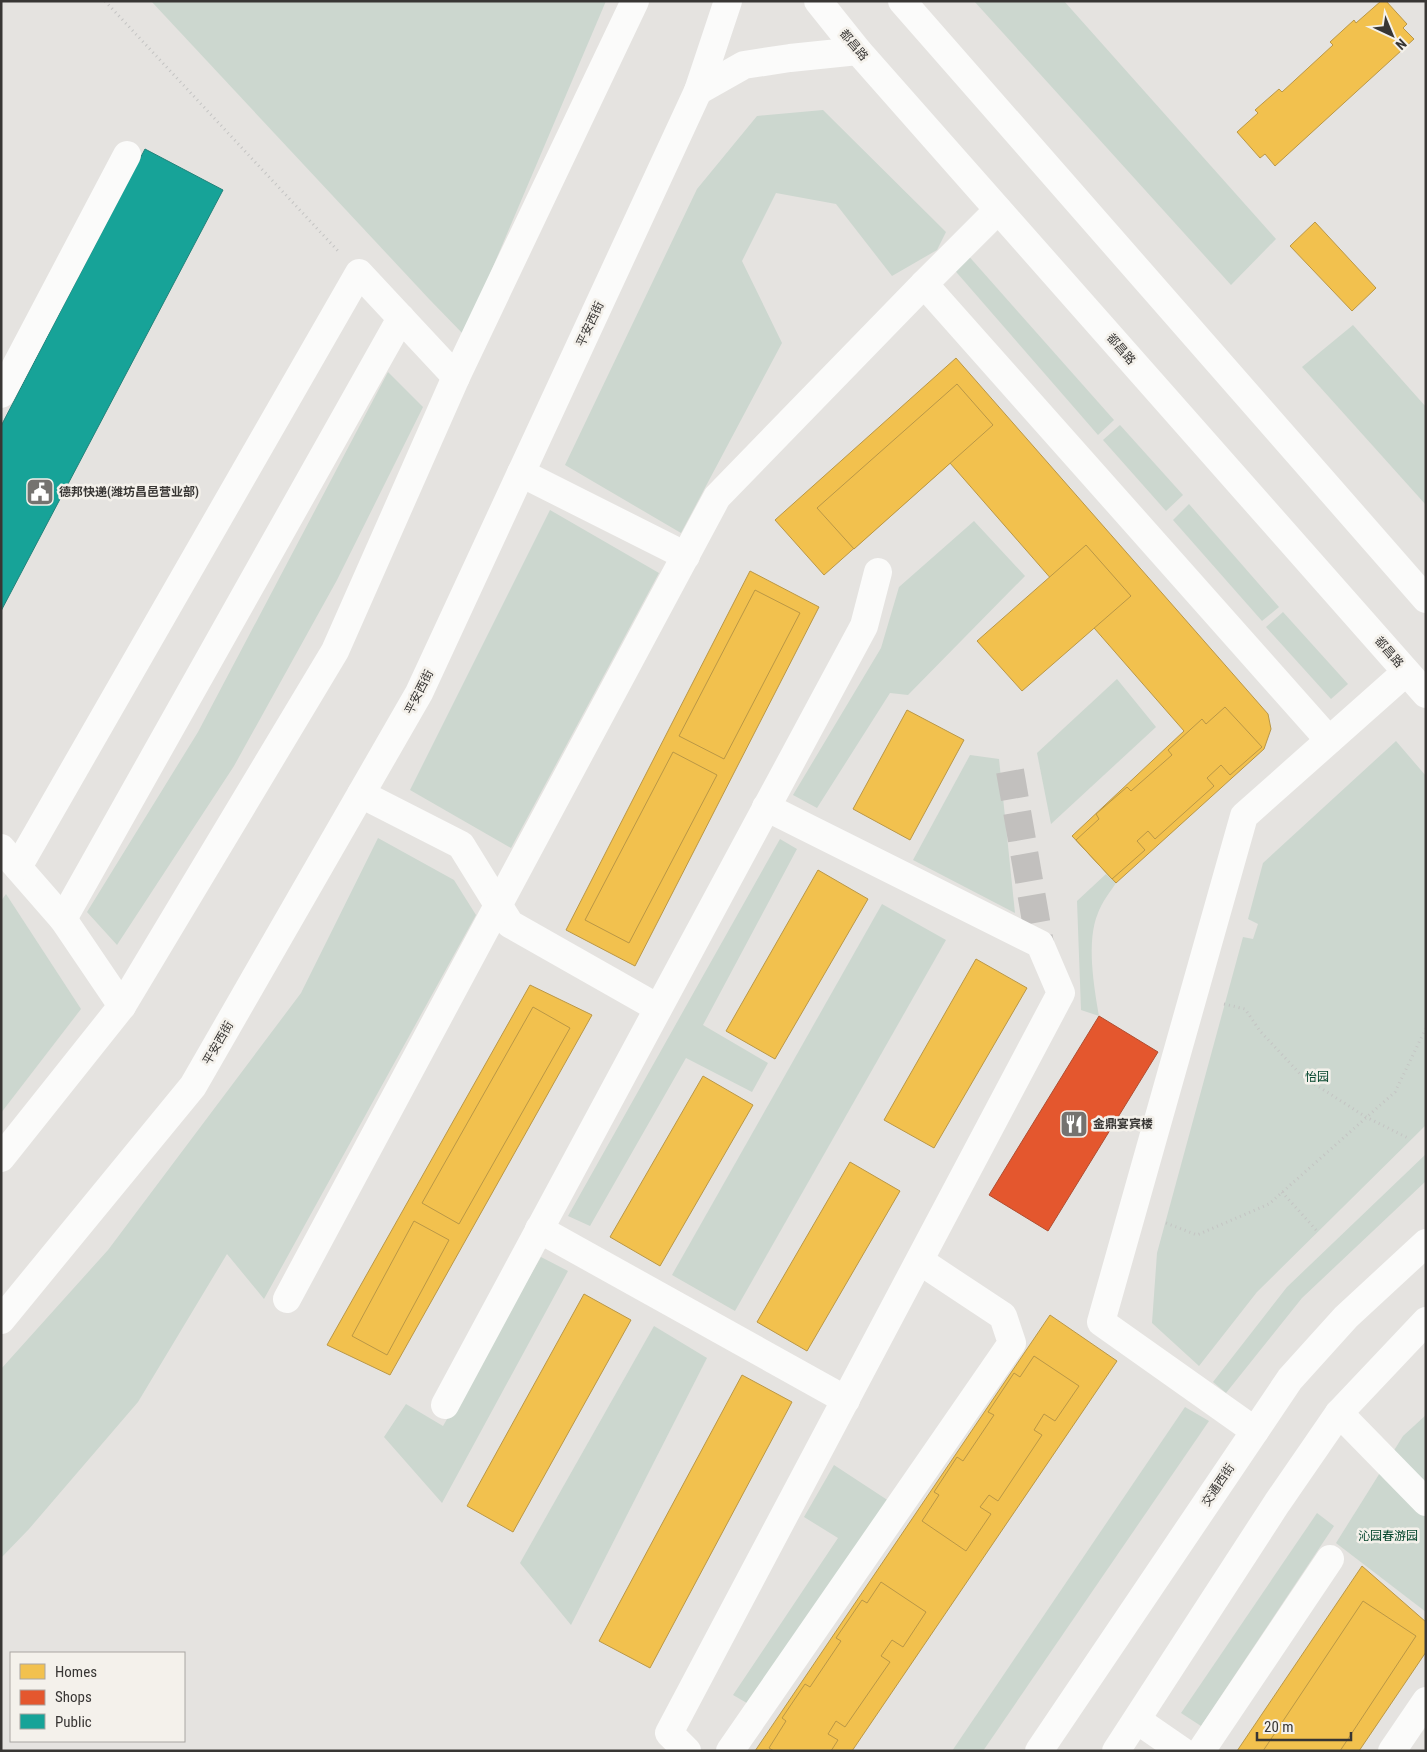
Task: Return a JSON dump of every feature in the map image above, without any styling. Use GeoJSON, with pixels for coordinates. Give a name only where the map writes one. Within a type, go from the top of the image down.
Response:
{"type":"FeatureCollection","features":[{"type":"Feature","properties":{"kind":"main road"},"geometry":{"type":"LineString","coordinates":[[1,1158],[122,1006],[335,651],[456,377],[635,1]]}},
{"type":"Feature","properties":{"kind":"main road","name":"平安西街"},"geometry":{"type":"LineString","coordinates":[[1,1320],[194,1086],[419,693],[698,91],[728,1]]}},
{"type":"Feature","properties":{"kind":"main road","name":"都昌路"},"geometry":{"type":"LineString","coordinates":[[818,1],[858,51],[1426,694]]}},
{"type":"Feature","properties":{"kind":"main road"},"geometry":{"type":"LineString","coordinates":[[902,1],[1426,599]]}},
{"type":"Feature","properties":{"kind":"main road"},"geometry":{"type":"LineString","coordinates":[[698,91],[744,65],[858,51]]}},
{"type":"Feature","properties":{"kind":"main road"},"geometry":{"type":"LineString","coordinates":[[1,394],[127,155]]}},
{"type":"Feature","properties":{"kind":"main road"},"geometry":{"type":"LineString","coordinates":[[288,1298],[717,497],[998,210]]}},
{"type":"Feature","properties":{"kind":"main road"},"geometry":{"type":"LineString","coordinates":[[122,1006],[64,919],[10,858],[358,273],[456,377]]}},
{"type":"Feature","properties":{"kind":"main road"},"geometry":{"type":"LineString","coordinates":[[924,284],[1329,740]]}},
{"type":"Feature","properties":{"kind":"main road"},"geometry":{"type":"LineString","coordinates":[[64,919],[401,318]]}},
{"type":"Feature","properties":{"kind":"main road"},"geometry":{"type":"LineString","coordinates":[[521,473],[686,556]]}},
{"type":"Feature","properties":{"kind":"main road"},"geometry":{"type":"LineString","coordinates":[[445,1405],[864,626],[878,572]]}},
{"type":"Feature","properties":{"kind":"main road"},"geometry":{"type":"LineString","coordinates":[[1255,1431],[1101,1322],[1244,816],[1406,672]]}},
{"type":"Feature","properties":{"kind":"main road"},"geometry":{"type":"LineString","coordinates":[[361,794],[461,845],[510,924],[658,1008]]}},
{"type":"Feature","properties":{"kind":"main road"},"geometry":{"type":"LineString","coordinates":[[687,1751],[669,1733],[1061,993],[1040,944],[766,807]]}},
{"type":"Feature","properties":{"kind":"main road"},"geometry":{"type":"LineString","coordinates":[[539,1229],[846,1400]]}},
{"type":"Feature","properties":{"kind":"main road","name":"交通西街"},"geometry":{"type":"LineString","coordinates":[[1039,1751],[1290,1379],[1346,1316],[1426,1243]]}},
{"type":"Feature","properties":{"kind":"main road"},"geometry":{"type":"LineString","coordinates":[[730,1751],[1012,1343],[1003,1316],[920,1261]]}},
{"type":"Feature","properties":{"kind":"main road"},"geometry":{"type":"LineString","coordinates":[[1116,1751],[1276,1503],[1339,1413],[1426,1321]]}},
{"type":"Feature","properties":{"kind":"main road"},"geometry":{"type":"LineString","coordinates":[[1339,1413],[1426,1502]]}},
{"type":"Feature","properties":{"kind":"main road"},"geometry":{"type":"LineString","coordinates":[[1201,1751],[1330,1559]]}},
{"type":"Feature","properties":{"kind":"main road"},"geometry":{"type":"LineString","coordinates":[[1392,1751],[1426,1701]]}},
{"type":"Feature","properties":{"kind":"main road"},"geometry":{"type":"LineString","coordinates":[[1137,1720],[1182,1751]]}},
{"type":"Feature","properties":{"kind":"path"},"geometry":{"type":"LineString","coordinates":[[105,1],[358,273]]}},
{"type":"Feature","properties":{"kind":"path"},"geometry":{"type":"LineString","coordinates":[[1224,1004],[1245,1009],[1260,1031],[1302,1076],[1366,1117],[1410,1139]]}},
{"type":"Feature","properties":{"kind":"path"},"geometry":{"type":"LineString","coordinates":[[1166,1223],[1197,1235],[1269,1204],[1395,1092],[1426,1028]]}},
{"type":"Feature","properties":{"kind":"path"},"geometry":{"type":"LineString","coordinates":[[1282,1192],[1318,1231]]}},
{"type":"Feature","properties":{"kind":"green space"},"geometry":{"type":"Polygon","coordinates":[[[151,1],[606,1],[464,335],[430,300],[151,1]]]}},
{"type":"Feature","properties":{"kind":"green space"},"geometry":{"type":"Polygon","coordinates":[[[974,1],[1064,1],[1276,239],[1231,285],[974,1]]]}},
{"type":"Feature","properties":{"kind":"green space"},"geometry":{"type":"Polygon","coordinates":[[[823,110],[946,232],[937,250],[892,276],[836,204],[776,193],[742,261],[782,343],[681,533],[565,465],[697,189],[757,116],[823,110]]]}},
{"type":"Feature","properties":{"kind":"green space"},"geometry":{"type":"Polygon","coordinates":[[[966,253],[1114,420],[1098,435],[951,266],[966,253]]]}},
{"type":"Feature","properties":{"kind":"green space"},"geometry":{"type":"Polygon","coordinates":[[[1353,325],[1426,407],[1426,505],[1302,367],[1353,325]]]}},
{"type":"Feature","properties":{"kind":"green space"},"geometry":{"type":"Polygon","coordinates":[[[388,372],[423,407],[337,580],[234,766],[117,945],[87,912],[198,732],[388,372]]]}},
{"type":"Feature","properties":{"kind":"green space"},"geometry":{"type":"Polygon","coordinates":[[[1120,425],[1183,495],[1166,511],[1103,440],[1120,425]]]}},
{"type":"Feature","properties":{"kind":"green space"},"geometry":{"type":"Polygon","coordinates":[[[1189,504],[1279,607],[1262,621],[1173,520],[1189,504]]]}},
{"type":"Feature","properties":{"kind":"green space"},"geometry":{"type":"Polygon","coordinates":[[[550,510],[659,573],[511,848],[410,790],[550,510]]]}},
{"type":"Feature","properties":{"kind":"green space"},"geometry":{"type":"Polygon","coordinates":[[[974,521],[1025,576],[908,695],[890,693],[817,808],[793,795],[881,648],[899,587],[974,521]]]}},
{"type":"Feature","properties":{"kind":"green space"},"geometry":{"type":"Polygon","coordinates":[[[1283,612],[1348,684],[1331,699],[1266,627],[1283,612]]]}},
{"type":"Feature","properties":{"kind":"green space"},"geometry":{"type":"Polygon","coordinates":[[[1117,679],[1156,727],[1051,824],[1037,753],[1117,679]]]}},
{"type":"Feature","properties":{"kind":"green space","name":"怡园"},"geometry":{"type":"Polygon","coordinates":[[[1396,741],[1426,776],[1426,1125],[1257,1292],[1199,1366],[1152,1323],[1157,1253],[1243,937],[1253,939],[1258,924],[1248,919],[1263,863],[1396,741]]]}},
{"type":"Feature","properties":{"kind":"green space"},"geometry":{"type":"Polygon","coordinates":[[[970,755],[999,759],[1015,913],[913,860],[970,755]]]}},
{"type":"Feature","properties":{"kind":"green space"},"geometry":{"type":"Polygon","coordinates":[[[378,838],[454,880],[476,915],[264,1299],[227,1254],[138,1402],[29,1529],[1,1558],[1,1369],[108,1250],[301,993],[378,838]]]}},
{"type":"Feature","properties":{"kind":"green space"},"geometry":{"type":"Polygon","coordinates":[[[780,839],[797,849],[703,1025],[768,1063],[752,1092],[686,1058],[590,1226],[568,1216],[780,839]]]}},
{"type":"Feature","properties":{"kind":"green space"},"geometry":{"type":"Polygon","coordinates":[[[1106,874],[1116,883],[1098,913],[1092,937],[1093,978],[1099,1016],[1081,1010],[1077,901],[1106,874]]]}},
{"type":"Feature","properties":{"kind":"green space"},"geometry":{"type":"Polygon","coordinates":[[[6,894],[81,1009],[1,1113],[1,901],[6,894]]]}},
{"type":"Feature","properties":{"kind":"green space"},"geometry":{"type":"Polygon","coordinates":[[[882,904],[946,940],[735,1311],[672,1275],[882,904]]]}},
{"type":"Feature","properties":{"kind":"green space"},"geometry":{"type":"Polygon","coordinates":[[[1426,1154],[1426,1181],[1302,1298],[1226,1393],[1213,1382],[1287,1287],[1426,1154]]]}},
{"type":"Feature","properties":{"kind":"green space"},"geometry":{"type":"Polygon","coordinates":[[[541,1257],[568,1271],[442,1503],[384,1437],[406,1404],[443,1426],[541,1257]]]}},
{"type":"Feature","properties":{"kind":"green space"},"geometry":{"type":"Polygon","coordinates":[[[654,1326],[707,1358],[571,1625],[520,1563],[654,1326]]]}},
{"type":"Feature","properties":{"kind":"green space"},"geometry":{"type":"Polygon","coordinates":[[[1185,1407],[1209,1421],[983,1751],[952,1751],[1185,1407]]]}},
{"type":"Feature","properties":{"kind":"green space","name":"沁园春游园"},"geometry":{"type":"Polygon","coordinates":[[[1426,1415],[1426,1612],[1336,1543],[1403,1436],[1426,1415]]]}},
{"type":"Feature","properties":{"kind":"green space"},"geometry":{"type":"Polygon","coordinates":[[[834,1465],[892,1503],[752,1706],[733,1695],[838,1538],[804,1517],[834,1465]]]}},
{"type":"Feature","properties":{"kind":"green space"},"geometry":{"type":"Polygon","coordinates":[[[1317,1513],[1334,1526],[1201,1726],[1181,1713],[1317,1513]]]}},
{"type":"Feature","properties":{"kind":"building: Homes"},"geometry":{"type":"Polygon","coordinates":[[[1381,1],[1386,1],[1407,24],[1403,28],[1414,39],[1275,166],[1265,154],[1260,158],[1237,132],[1258,113],[1255,110],[1279,89],[1282,92],[1333,45],[1330,42],[1354,20],[1356,23],[1381,1]]]}},
{"type":"Feature","properties":{"kind":"building: Homes"},"geometry":{"type":"Polygon","coordinates":[[[1315,222],[1376,288],[1352,311],[1290,246],[1315,222]]]}},
{"type":"Feature","properties":{"kind":"building: Homes"},"geometry":{"type":"Polygon","coordinates":[[[956,358],[1268,714],[1271,729],[1264,749],[1116,883],[1072,836],[1184,731],[950,463],[824,575],[775,520],[956,358]]]}},
{"type":"Feature","properties":{"kind":"building: Homes"},"geometry":{"type":"Polygon","coordinates":[[[957,384],[993,425],[854,549],[817,508],[957,384]]]}},
{"type":"Feature","properties":{"kind":"building: Homes"},"geometry":{"type":"Polygon","coordinates":[[[1086,545],[1131,596],[1022,691],[977,641],[1086,545]]]}},
{"type":"Feature","properties":{"kind":"building: Homes"},"geometry":{"type":"Polygon","coordinates":[[[750,571],[819,607],[635,966],[566,930],[750,571]]]}},
{"type":"Feature","properties":{"kind":"building: Homes"},"geometry":{"type":"Polygon","coordinates":[[[755,590],[800,613],[724,759],[679,736],[755,590]]]}},
{"type":"Feature","properties":{"kind":"building: Homes"},"geometry":{"type":"Polygon","coordinates":[[[1225,707],[1262,747],[1230,775],[1221,765],[1207,778],[1214,786],[1155,839],[1148,831],[1137,841],[1145,850],[1112,879],[1076,840],[1099,819],[1096,814],[1127,787],[1131,791],[1172,755],[1168,750],[1202,719],[1206,724],[1225,707]]]}},
{"type":"Feature","properties":{"kind":"building: Homes"},"geometry":{"type":"Polygon","coordinates":[[[907,710],[964,740],[910,840],[853,809],[907,710]]]}},
{"type":"Feature","properties":{"kind":"building: Homes"},"geometry":{"type":"Polygon","coordinates":[[[673,752],[717,775],[629,943],[585,920],[673,752]]]}},
{"type":"Feature","properties":{"kind":"building: Homes"},"geometry":{"type":"Polygon","coordinates":[[[818,870],[868,899],[775,1059],[726,1031],[818,870]]]}},
{"type":"Feature","properties":{"kind":"building: Homes"},"geometry":{"type":"Polygon","coordinates":[[[976,959],[1027,988],[934,1148],[884,1120],[976,959]]]}},
{"type":"Feature","properties":{"kind":"building: Homes"},"geometry":{"type":"Polygon","coordinates":[[[530,985],[592,1015],[390,1375],[327,1345],[530,985]]]}},
{"type":"Feature","properties":{"kind":"building: Homes"},"geometry":{"type":"Polygon","coordinates":[[[533,1007],[570,1028],[459,1224],[422,1203],[533,1007]]]}},
{"type":"Feature","properties":{"kind":"building: Homes"},"geometry":{"type":"Polygon","coordinates":[[[703,1076],[753,1105],[660,1266],[610,1237],[703,1076]]]}},
{"type":"Feature","properties":{"kind":"building: Homes"},"geometry":{"type":"Polygon","coordinates":[[[850,1162],[900,1191],[807,1351],[757,1322],[850,1162]]]}},
{"type":"Feature","properties":{"kind":"building: Homes"},"geometry":{"type":"Polygon","coordinates":[[[414,1221],[449,1240],[387,1355],[352,1336],[414,1221]]]}},
{"type":"Feature","properties":{"kind":"building: Homes"},"geometry":{"type":"Polygon","coordinates":[[[584,1294],[631,1320],[513,1532],[467,1506],[584,1294]]]}},
{"type":"Feature","properties":{"kind":"building: Homes"},"geometry":{"type":"Polygon","coordinates":[[[1050,1315],[1117,1361],[852,1751],[755,1751],[1050,1315]]]}},
{"type":"Feature","properties":{"kind":"building: Homes"},"geometry":{"type":"Polygon","coordinates":[[[1034,1356],[1079,1386],[1055,1421],[1044,1414],[1034,1430],[1042,1435],[998,1501],[989,1495],[980,1507],[991,1514],[966,1551],[922,1521],[939,1495],[934,1492],[957,1457],[963,1461],[994,1415],[988,1412],[1014,1373],[1020,1377],[1034,1356]]]}},
{"type":"Feature","properties":{"kind":"building: Homes"},"geometry":{"type":"Polygon","coordinates":[[[742,1375],[792,1402],[650,1668],[599,1641],[742,1375]]]}},
{"type":"Feature","properties":{"kind":"building: Homes"},"geometry":{"type":"Polygon","coordinates":[[[1362,1566],[1426,1622],[1426,1652],[1359,1751],[1237,1751],[1362,1566]]]}},
{"type":"Feature","properties":{"kind":"building: Homes"},"geometry":{"type":"Polygon","coordinates":[[[881,1582],[926,1612],[903,1647],[892,1640],[881,1656],[890,1662],[845,1727],[836,1721],[828,1734],[838,1740],[831,1751],[774,1751],[769,1748],[786,1721],[782,1718],[805,1684],[810,1687],[841,1641],[836,1638],[862,1600],[867,1603],[881,1582]]]}},
{"type":"Feature","properties":{"kind":"building: Homes"},"geometry":{"type":"Polygon","coordinates":[[[1363,1601],[1416,1636],[1340,1751],[1263,1751],[1363,1601]]]}},
{"type":"Feature","properties":{"kind":"building: Shops","name":"金鼎宴宾楼"},"geometry":{"type":"Polygon","coordinates":[[[1099,1016],[1158,1052],[1048,1231],[989,1195],[1099,1016]]]}},
{"type":"Feature","properties":{"kind":"building: Public"},"geometry":{"type":"Polygon","coordinates":[[[145,149],[223,190],[1,611],[1,426],[145,149]]]}},
{"type":"Feature","properties":{"kind":"tunnel"},"geometry":{"type":"LineString","coordinates":[[1010,771],[1040,944]]}},
{"type":"Feature","properties":{"kind":"place","name":"德邦快递(潍坊昌邑营业部)"},"geometry":{"type":"Point","coordinates":[40,492]}},
{"type":"Feature","properties":{"kind":"place","name":"金鼎宴宾楼"},"geometry":{"type":"Point","coordinates":[1074,1124]}}]}
